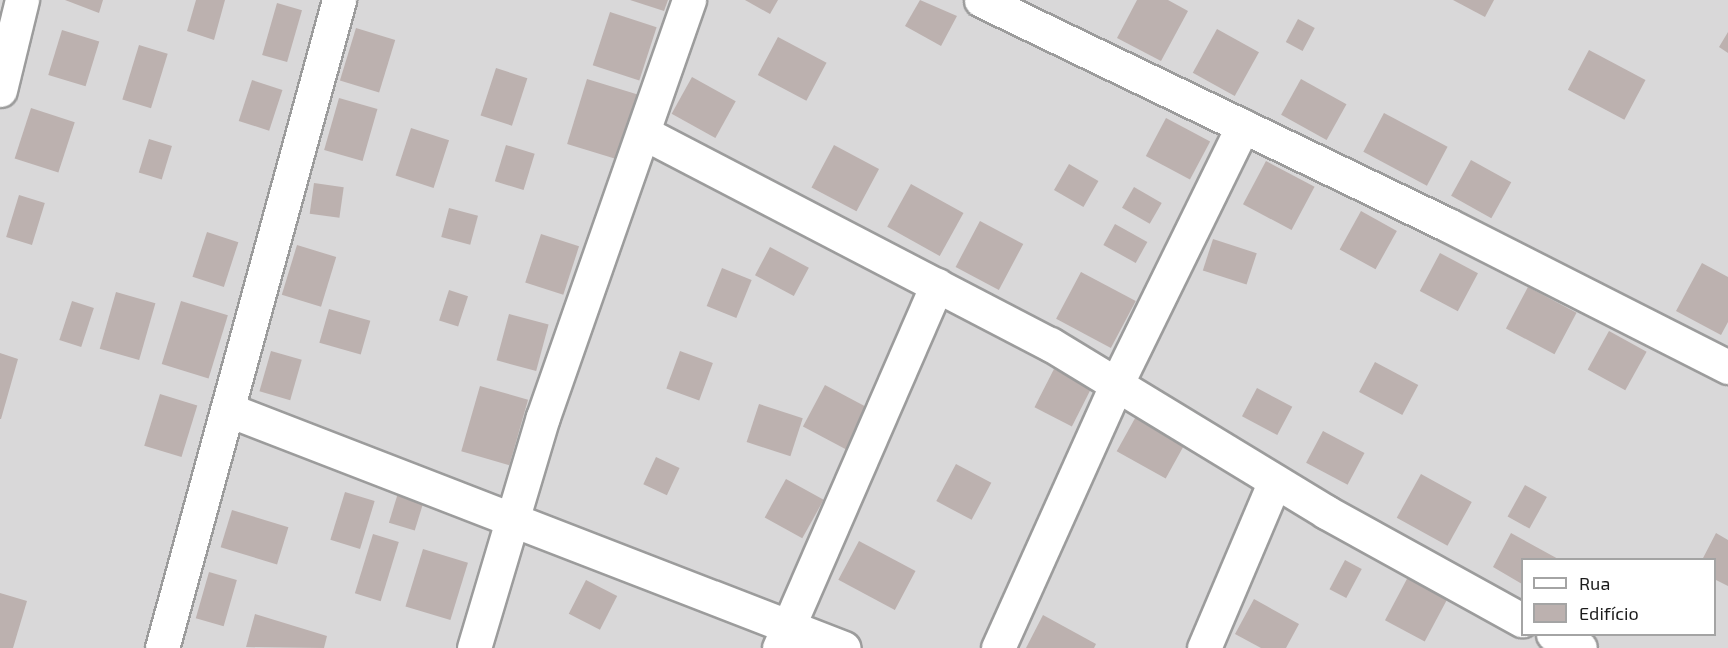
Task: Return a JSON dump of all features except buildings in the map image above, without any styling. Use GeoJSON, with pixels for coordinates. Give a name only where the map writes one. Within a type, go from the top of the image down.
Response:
{"type":"FeatureCollection","features":[{"type":"Feature","properties":{"kind":"street"},"geometry":{"type":"LineString","coordinates":[[0,90],[22,0]]}},
{"type":"Feature","properties":{"kind":"street"},"geometry":{"type":"LineString","coordinates":[[162,648],[229,410],[339,0]]}},
{"type":"Feature","properties":{"kind":"street"},"geometry":{"type":"LineString","coordinates":[[474,648],[515,520],[543,417],[689,0]]}},
{"type":"Feature","properties":{"kind":"street"},"geometry":{"type":"LineString","coordinates":[[981,0],[1243,126],[1728,367]]}},
{"type":"Feature","properties":{"kind":"street"},"geometry":{"type":"LineString","coordinates":[[998,648],[1117,383],[1243,126]]}},
{"type":"Feature","properties":{"kind":"street"},"geometry":{"type":"LineString","coordinates":[[644,133],[937,285],[1117,383],[1275,481],[1521,619]]}},
{"type":"Feature","properties":{"kind":"street"},"geometry":{"type":"LineString","coordinates":[[785,636],[937,285]]}},
{"type":"Feature","properties":{"kind":"street"},"geometry":{"type":"LineString","coordinates":[[229,410],[515,520],[785,636],[844,648]]}},
{"type":"Feature","properties":{"kind":"street"},"geometry":{"type":"LineString","coordinates":[[1204,648],[1275,481]]}},
{"type":"Feature","properties":{"kind":"street"},"geometry":{"type":"LineString","coordinates":[[1557,636],[1580,648]]}},
{"type":"Feature","properties":{"kind":"shaded area"},"geometry":{"type":"Polygon","coordinates":[[[0,0],[1728,0],[1728,648],[0,648],[0,0]]]}}]}
